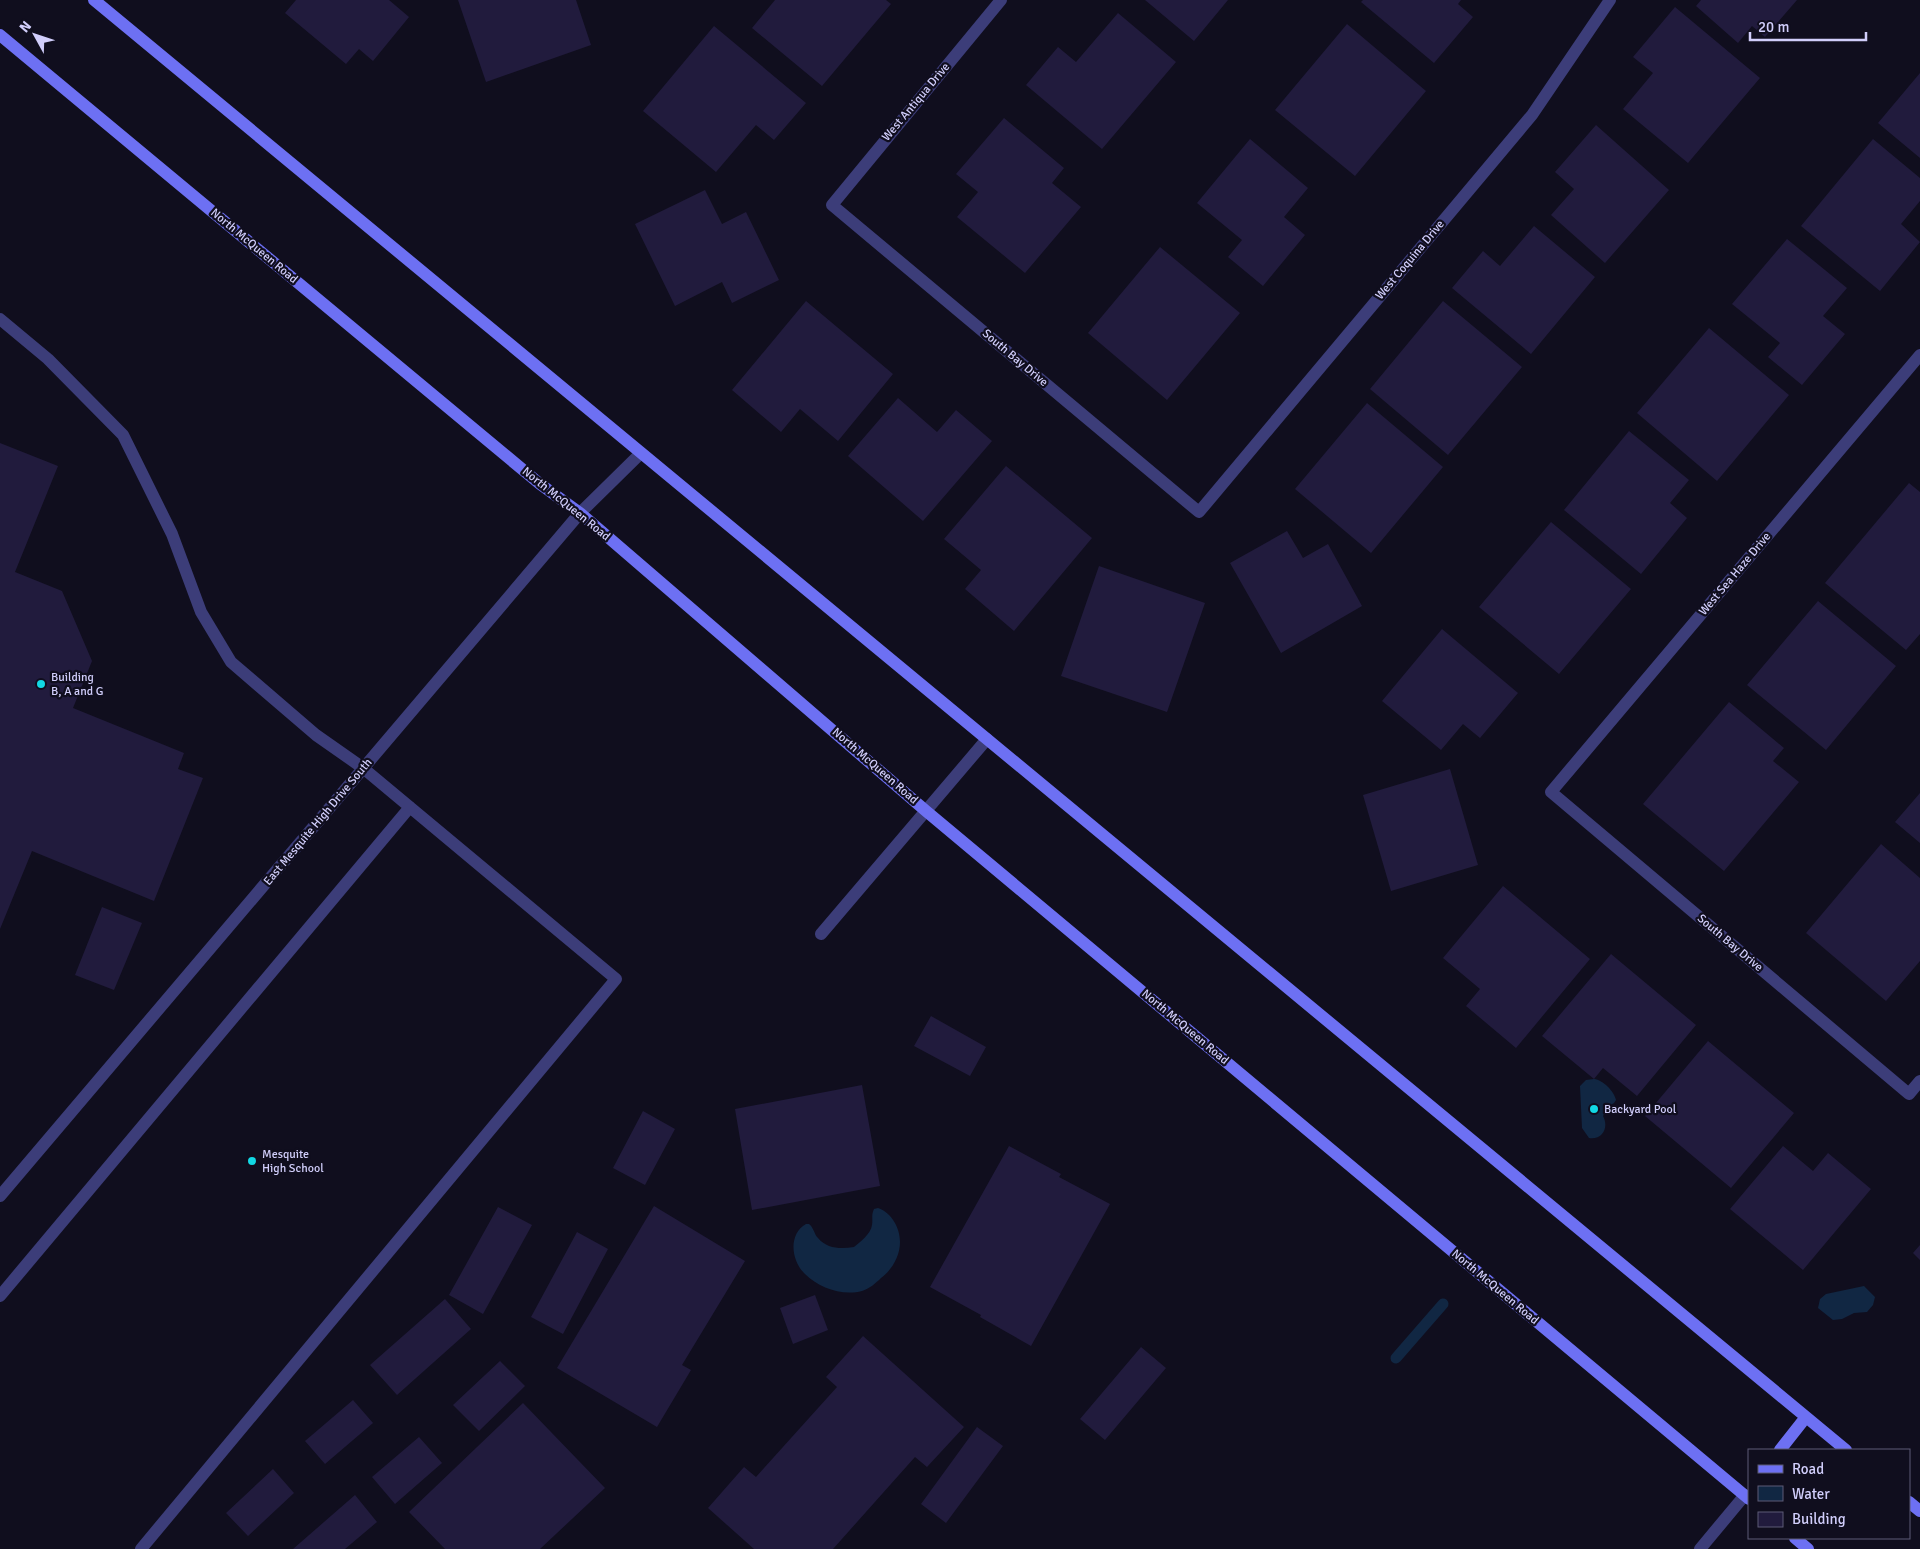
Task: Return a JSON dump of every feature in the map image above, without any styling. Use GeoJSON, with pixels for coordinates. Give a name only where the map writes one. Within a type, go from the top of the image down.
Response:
{"type":"FeatureCollection","features":[{"type":"Feature","properties":{"kind":"main road"},"geometry":{"type":"LineString","coordinates":[[94,0],[1845,1449]]}},
{"type":"Feature","properties":{"kind":"main road","name":"North McQueen Road"},"geometry":{"type":"LineString","coordinates":[[0,35],[533,478],[580,513],[926,811],[1747,1495]]}},
{"type":"Feature","properties":{"kind":"main road"},"geometry":{"type":"LineString","coordinates":[[1781,1449],[1806,1417]]}},
{"type":"Feature","properties":{"kind":"main road"},"geometry":{"type":"LineString","coordinates":[[1910,1503],[1920,1511]]}},
{"type":"Feature","properties":{"kind":"main road"},"geometry":{"type":"LineString","coordinates":[[1796,1539],[1808,1549]]}},
{"type":"Feature","properties":{"kind":"street","name":"West Antiqua Drive"},"geometry":{"type":"LineString","coordinates":[[832,205],[1001,0]]}},
{"type":"Feature","properties":{"kind":"street","name":"West Coquina Drive"},"geometry":{"type":"LineString","coordinates":[[1199,512],[1532,115],[1610,0]]}},
{"type":"Feature","properties":{"kind":"street","name":"South Bay Drive"},"geometry":{"type":"LineString","coordinates":[[832,205],[1199,512]]}},
{"type":"Feature","properties":{"kind":"street"},"geometry":{"type":"LineString","coordinates":[[0,319],[48,359],[123,435],[172,534],[201,612],[231,662],[316,735],[363,768],[616,979],[142,1549]]}},
{"type":"Feature","properties":{"kind":"street","name":"West Sea Haze Drive"},"geometry":{"type":"LineString","coordinates":[[1551,792],[1920,355]]}},
{"type":"Feature","properties":{"kind":"street","name":"East Mesquite High Drive South"},"geometry":{"type":"LineString","coordinates":[[0,1196],[580,513],[641,454]]}},
{"type":"Feature","properties":{"kind":"street"},"geometry":{"type":"LineString","coordinates":[[821,934],[986,739]]}},
{"type":"Feature","properties":{"kind":"street","name":"South Bay Drive"},"geometry":{"type":"LineString","coordinates":[[1551,792],[1909,1094],[1920,1081]]}},
{"type":"Feature","properties":{"kind":"street"},"geometry":{"type":"LineString","coordinates":[[0,1296],[410,807]]}},
{"type":"Feature","properties":{"kind":"street"},"geometry":{"type":"LineString","coordinates":[[1700,1549],[1747,1495]]}},
{"type":"Feature","properties":{"kind":"water","name":"Backyard Pool"},"geometry":{"type":"Polygon","coordinates":[[[1594,1079],[1608,1086],[1616,1100],[1609,1106],[1603,1116],[1605,1120],[1604,1132],[1598,1137],[1589,1138],[1582,1128],[1580,1086],[1586,1080],[1594,1079]]]}},
{"type":"Feature","properties":{"kind":"water"},"geometry":{"type":"Polygon","coordinates":[[[878,1208],[891,1217],[899,1231],[900,1242],[895,1262],[889,1271],[875,1284],[862,1291],[839,1292],[817,1283],[800,1269],[794,1255],[794,1241],[800,1228],[809,1224],[822,1242],[830,1246],[839,1248],[854,1247],[870,1232],[873,1211],[878,1208]]]}},
{"type":"Feature","properties":{"kind":"water"},"geometry":{"type":"Polygon","coordinates":[[[1864,1286],[1875,1297],[1873,1305],[1867,1312],[1854,1313],[1842,1319],[1833,1320],[1818,1308],[1820,1299],[1826,1294],[1864,1286]]]}},
{"type":"Feature","properties":{"kind":"building"},"geometry":{"type":"Polygon","coordinates":[[[296,0],[389,0],[409,17],[373,61],[359,49],[346,64],[285,13],[296,0]]]}},
{"type":"Feature","properties":{"kind":"building"},"geometry":{"type":"Polygon","coordinates":[[[458,0],[576,0],[591,45],[486,82],[458,0]]]}},
{"type":"Feature","properties":{"kind":"building"},"geometry":{"type":"Polygon","coordinates":[[[775,0],[886,0],[891,4],[822,86],[752,28],[775,0]]]}},
{"type":"Feature","properties":{"kind":"building"},"geometry":{"type":"Polygon","coordinates":[[[1145,0],[1228,0],[1194,41],[1145,0]]]}},
{"type":"Feature","properties":{"kind":"building"},"geometry":{"type":"Polygon","coordinates":[[[1363,0],[1461,0],[1458,4],[1473,17],[1434,63],[1361,2],[1363,0]]]}},
{"type":"Feature","properties":{"kind":"building"},"geometry":{"type":"Polygon","coordinates":[[[1701,0],[1797,0],[1765,37],[1752,26],[1738,43],[1696,6],[1701,0]]]}},
{"type":"Feature","properties":{"kind":"building"},"geometry":{"type":"Polygon","coordinates":[[[1675,7],[1760,78],[1688,163],[1623,109],[1653,73],[1633,57],[1675,7]]]}},
{"type":"Feature","properties":{"kind":"building"},"geometry":{"type":"Polygon","coordinates":[[[1118,13],[1176,62],[1102,149],[1026,85],[1058,47],[1076,62],[1118,13]]]}},
{"type":"Feature","properties":{"kind":"building"},"geometry":{"type":"Polygon","coordinates":[[[1347,24],[1426,91],[1355,176],[1275,110],[1347,24]]]}},
{"type":"Feature","properties":{"kind":"building"},"geometry":{"type":"Polygon","coordinates":[[[714,26],[806,103],[774,140],[756,125],[716,172],[643,111],[714,26]]]}},
{"type":"Feature","properties":{"kind":"building"},"geometry":{"type":"Polygon","coordinates":[[[1920,73],[1920,158],[1878,123],[1920,73]]]}},
{"type":"Feature","properties":{"kind":"building"},"geometry":{"type":"Polygon","coordinates":[[[1004,118],[1064,168],[1052,183],[1081,207],[1025,273],[957,217],[978,192],[956,174],[1004,118]]]}},
{"type":"Feature","properties":{"kind":"building"},"geometry":{"type":"Polygon","coordinates":[[[1596,125],[1669,190],[1605,263],[1551,215],[1574,189],[1555,172],[1596,125]]]}},
{"type":"Feature","properties":{"kind":"building"},"geometry":{"type":"Polygon","coordinates":[[[1250,139],[1308,188],[1284,217],[1305,235],[1263,286],[1228,257],[1242,240],[1197,203],[1250,139]]]}},
{"type":"Feature","properties":{"kind":"building"},"geometry":{"type":"Polygon","coordinates":[[[1873,139],[1920,178],[1920,201],[1901,224],[1920,242],[1880,291],[1801,226],[1873,139]]]}},
{"type":"Feature","properties":{"kind":"building"},"geometry":{"type":"Polygon","coordinates":[[[705,190],[722,224],[746,212],[779,280],[732,303],[722,282],[675,306],[635,224],[705,190]]]}},
{"type":"Feature","properties":{"kind":"building"},"geometry":{"type":"Polygon","coordinates":[[[1534,226],[1595,277],[1531,354],[1452,288],[1483,251],[1500,266],[1534,226]]]}},
{"type":"Feature","properties":{"kind":"building"},"geometry":{"type":"Polygon","coordinates":[[[1787,239],[1847,288],[1823,316],[1845,334],[1802,385],[1768,357],[1780,343],[1732,304],[1787,239]]]}},
{"type":"Feature","properties":{"kind":"building"},"geometry":{"type":"Polygon","coordinates":[[[1160,247],[1240,313],[1167,400],[1088,333],[1160,247]]]}},
{"type":"Feature","properties":{"kind":"building"},"geometry":{"type":"Polygon","coordinates":[[[806,301],[893,374],[838,441],[800,409],[781,432],[732,390],[806,301]]]}},
{"type":"Feature","properties":{"kind":"building"},"geometry":{"type":"Polygon","coordinates":[[[1443,301],[1522,367],[1448,455],[1370,389],[1443,301]]]}},
{"type":"Feature","properties":{"kind":"building"},"geometry":{"type":"Polygon","coordinates":[[[1709,328],[1789,395],[1717,481],[1637,413],[1709,328]]]}},
{"type":"Feature","properties":{"kind":"building"},"geometry":{"type":"Polygon","coordinates":[[[898,398],[937,432],[956,410],[992,441],[923,521],[848,456],[898,398]]]}},
{"type":"Feature","properties":{"kind":"building"},"geometry":{"type":"Polygon","coordinates":[[[1367,403],[1443,467],[1371,553],[1295,489],[1367,403]]]}},
{"type":"Feature","properties":{"kind":"building"},"geometry":{"type":"Polygon","coordinates":[[[1629,431],[1689,480],[1670,503],[1687,518],[1641,574],[1564,510],[1629,431]]]}},
{"type":"Feature","properties":{"kind":"building","name":"Building B, A and G"},"geometry":{"type":"Polygon","coordinates":[[[0,443],[58,466],[15,572],[62,591],[92,661],[73,708],[184,753],[178,769],[203,778],[154,901],[32,851],[0,929],[0,443]]]}},
{"type":"Feature","properties":{"kind":"building"},"geometry":{"type":"Polygon","coordinates":[[[1006,466],[1092,538],[1014,631],[965,589],[981,570],[944,539],[1006,466]]]}},
{"type":"Feature","properties":{"kind":"building"},"geometry":{"type":"Polygon","coordinates":[[[1909,483],[1920,492],[1920,634],[1906,650],[1825,583],[1909,483]]]}},
{"type":"Feature","properties":{"kind":"building"},"geometry":{"type":"Polygon","coordinates":[[[1551,522],[1631,589],[1559,674],[1479,607],[1551,522]]]}},
{"type":"Feature","properties":{"kind":"building"},"geometry":{"type":"Polygon","coordinates":[[[1287,531],[1303,558],[1328,544],[1362,606],[1281,653],[1230,563],[1287,531]]]}},
{"type":"Feature","properties":{"kind":"building"},"geometry":{"type":"Polygon","coordinates":[[[1099,566],[1205,603],[1167,712],[1061,676],[1099,566]]]}},
{"type":"Feature","properties":{"kind":"building"},"geometry":{"type":"Polygon","coordinates":[[[1818,601],[1896,666],[1826,750],[1747,685],[1818,601]]]}},
{"type":"Feature","properties":{"kind":"building"},"geometry":{"type":"Polygon","coordinates":[[[1442,629],[1518,693],[1480,738],[1463,724],[1441,750],[1382,701],[1442,629]]]}},
{"type":"Feature","properties":{"kind":"building"},"geometry":{"type":"Polygon","coordinates":[[[1729,702],[1784,748],[1773,761],[1799,782],[1724,871],[1643,804],[1729,702]]]}},
{"type":"Feature","properties":{"kind":"building"},"geometry":{"type":"Polygon","coordinates":[[[1450,769],[1478,865],[1391,891],[1363,795],[1450,769]]]}},
{"type":"Feature","properties":{"kind":"building"},"geometry":{"type":"Polygon","coordinates":[[[1920,793],[1920,843],[1895,822],[1920,793]]]}},
{"type":"Feature","properties":{"kind":"building"},"geometry":{"type":"Polygon","coordinates":[[[1881,844],[1920,878],[1920,961],[1886,1001],[1806,933],[1881,844]]]}},
{"type":"Feature","properties":{"kind":"building"},"geometry":{"type":"Polygon","coordinates":[[[1503,886],[1590,959],[1516,1048],[1466,1006],[1480,989],[1443,958],[1503,886]]]}},
{"type":"Feature","properties":{"kind":"building"},"geometry":{"type":"Polygon","coordinates":[[[102,907],[142,923],[114,990],[75,975],[102,907]]]}},
{"type":"Feature","properties":{"kind":"building"},"geometry":{"type":"Polygon","coordinates":[[[1611,954],[1696,1025],[1637,1096],[1603,1068],[1594,1079],[1542,1036],[1611,954]]]}},
{"type":"Feature","properties":{"kind":"building"},"geometry":{"type":"Polygon","coordinates":[[[931,1016],[986,1047],[970,1076],[914,1046],[931,1016]]]}},
{"type":"Feature","properties":{"kind":"building"},"geometry":{"type":"Polygon","coordinates":[[[1708,1041],[1794,1113],[1731,1188],[1645,1116],[1708,1041]]]}},
{"type":"Feature","properties":{"kind":"building"},"geometry":{"type":"Polygon","coordinates":[[[862,1085],[880,1186],[752,1210],[735,1109],[862,1085]]]}},
{"type":"Feature","properties":{"kind":"building"},"geometry":{"type":"Polygon","coordinates":[[[643,1111],[675,1129],[645,1185],[613,1168],[643,1111]]]}},
{"type":"Feature","properties":{"kind":"building"},"geometry":{"type":"Polygon","coordinates":[[[1009,1146],[1061,1174],[1059,1177],[1110,1204],[1031,1346],[980,1317],[981,1315],[930,1287],[1009,1146]]]}},
{"type":"Feature","properties":{"kind":"building"},"geometry":{"type":"Polygon","coordinates":[[[1783,1146],[1813,1171],[1828,1153],[1871,1189],[1803,1270],[1730,1209],[1783,1146]]]}},
{"type":"Feature","properties":{"kind":"building"},"geometry":{"type":"Polygon","coordinates":[[[654,1206],[745,1261],[682,1365],[691,1370],[657,1427],[557,1368],[654,1206]]]}},
{"type":"Feature","properties":{"kind":"building"},"geometry":{"type":"Polygon","coordinates":[[[498,1207],[532,1225],[483,1314],[449,1295],[498,1207]]]}},
{"type":"Feature","properties":{"kind":"building"},"geometry":{"type":"Polygon","coordinates":[[[577,1232],[608,1249],[563,1334],[531,1317],[577,1232]]]}},
{"type":"Feature","properties":{"kind":"building"},"geometry":{"type":"Polygon","coordinates":[[[1920,1245],[1920,1260],[1913,1253],[1920,1245]]]}},
{"type":"Feature","properties":{"kind":"building"},"geometry":{"type":"Polygon","coordinates":[[[815,1295],[828,1330],[793,1344],[780,1308],[815,1295]]]}},
{"type":"Feature","properties":{"kind":"building"},"geometry":{"type":"Polygon","coordinates":[[[445,1299],[471,1329],[397,1395],[370,1365],[445,1299]]]}},
{"type":"Feature","properties":{"kind":"building"},"geometry":{"type":"Polygon","coordinates":[[[863,1336],[964,1427],[927,1467],[915,1457],[833,1549],[754,1549],[708,1508],[744,1467],[756,1477],[837,1387],[826,1377],[863,1336]]]}},
{"type":"Feature","properties":{"kind":"building"},"geometry":{"type":"Polygon","coordinates":[[[1141,1347],[1166,1368],[1105,1440],[1080,1419],[1141,1347]]]}},
{"type":"Feature","properties":{"kind":"building"},"geometry":{"type":"Polygon","coordinates":[[[500,1361],[525,1386],[479,1431],[453,1405],[500,1361]]]}},
{"type":"Feature","properties":{"kind":"building"},"geometry":{"type":"Polygon","coordinates":[[[353,1400],[373,1423],[325,1464],[305,1441],[353,1400]]]}},
{"type":"Feature","properties":{"kind":"building"},"geometry":{"type":"Polygon","coordinates":[[[523,1403],[605,1488],[540,1549],[445,1549],[409,1512],[523,1403]]]}},
{"type":"Feature","properties":{"kind":"building"},"geometry":{"type":"Polygon","coordinates":[[[977,1427],[1003,1446],[946,1523],[921,1504],[977,1427]]]}},
{"type":"Feature","properties":{"kind":"building"},"geometry":{"type":"Polygon","coordinates":[[[419,1437],[442,1463],[395,1504],[372,1477],[419,1437]]]}},
{"type":"Feature","properties":{"kind":"building"},"geometry":{"type":"Polygon","coordinates":[[[273,1469],[294,1493],[248,1536],[226,1513],[273,1469]]]}},
{"type":"Feature","properties":{"kind":"building"},"geometry":{"type":"Polygon","coordinates":[[[355,1495],[377,1522],[345,1549],[293,1549],[355,1495]]]}},
{"type":"Feature","properties":{"kind":"waterway"},"geometry":{"type":"LineString","coordinates":[[1396,1358],[1443,1304]]}},
{"type":"Feature","properties":{"kind":"place","name":"Building B, A and G"},"geometry":{"type":"Point","coordinates":[41,684]}},
{"type":"Feature","properties":{"kind":"place","name":"Backyard Pool"},"geometry":{"type":"Point","coordinates":[1594,1109]}},
{"type":"Feature","properties":{"kind":"place","name":"Mesquite High School"},"geometry":{"type":"Point","coordinates":[252,1161]}}]}
